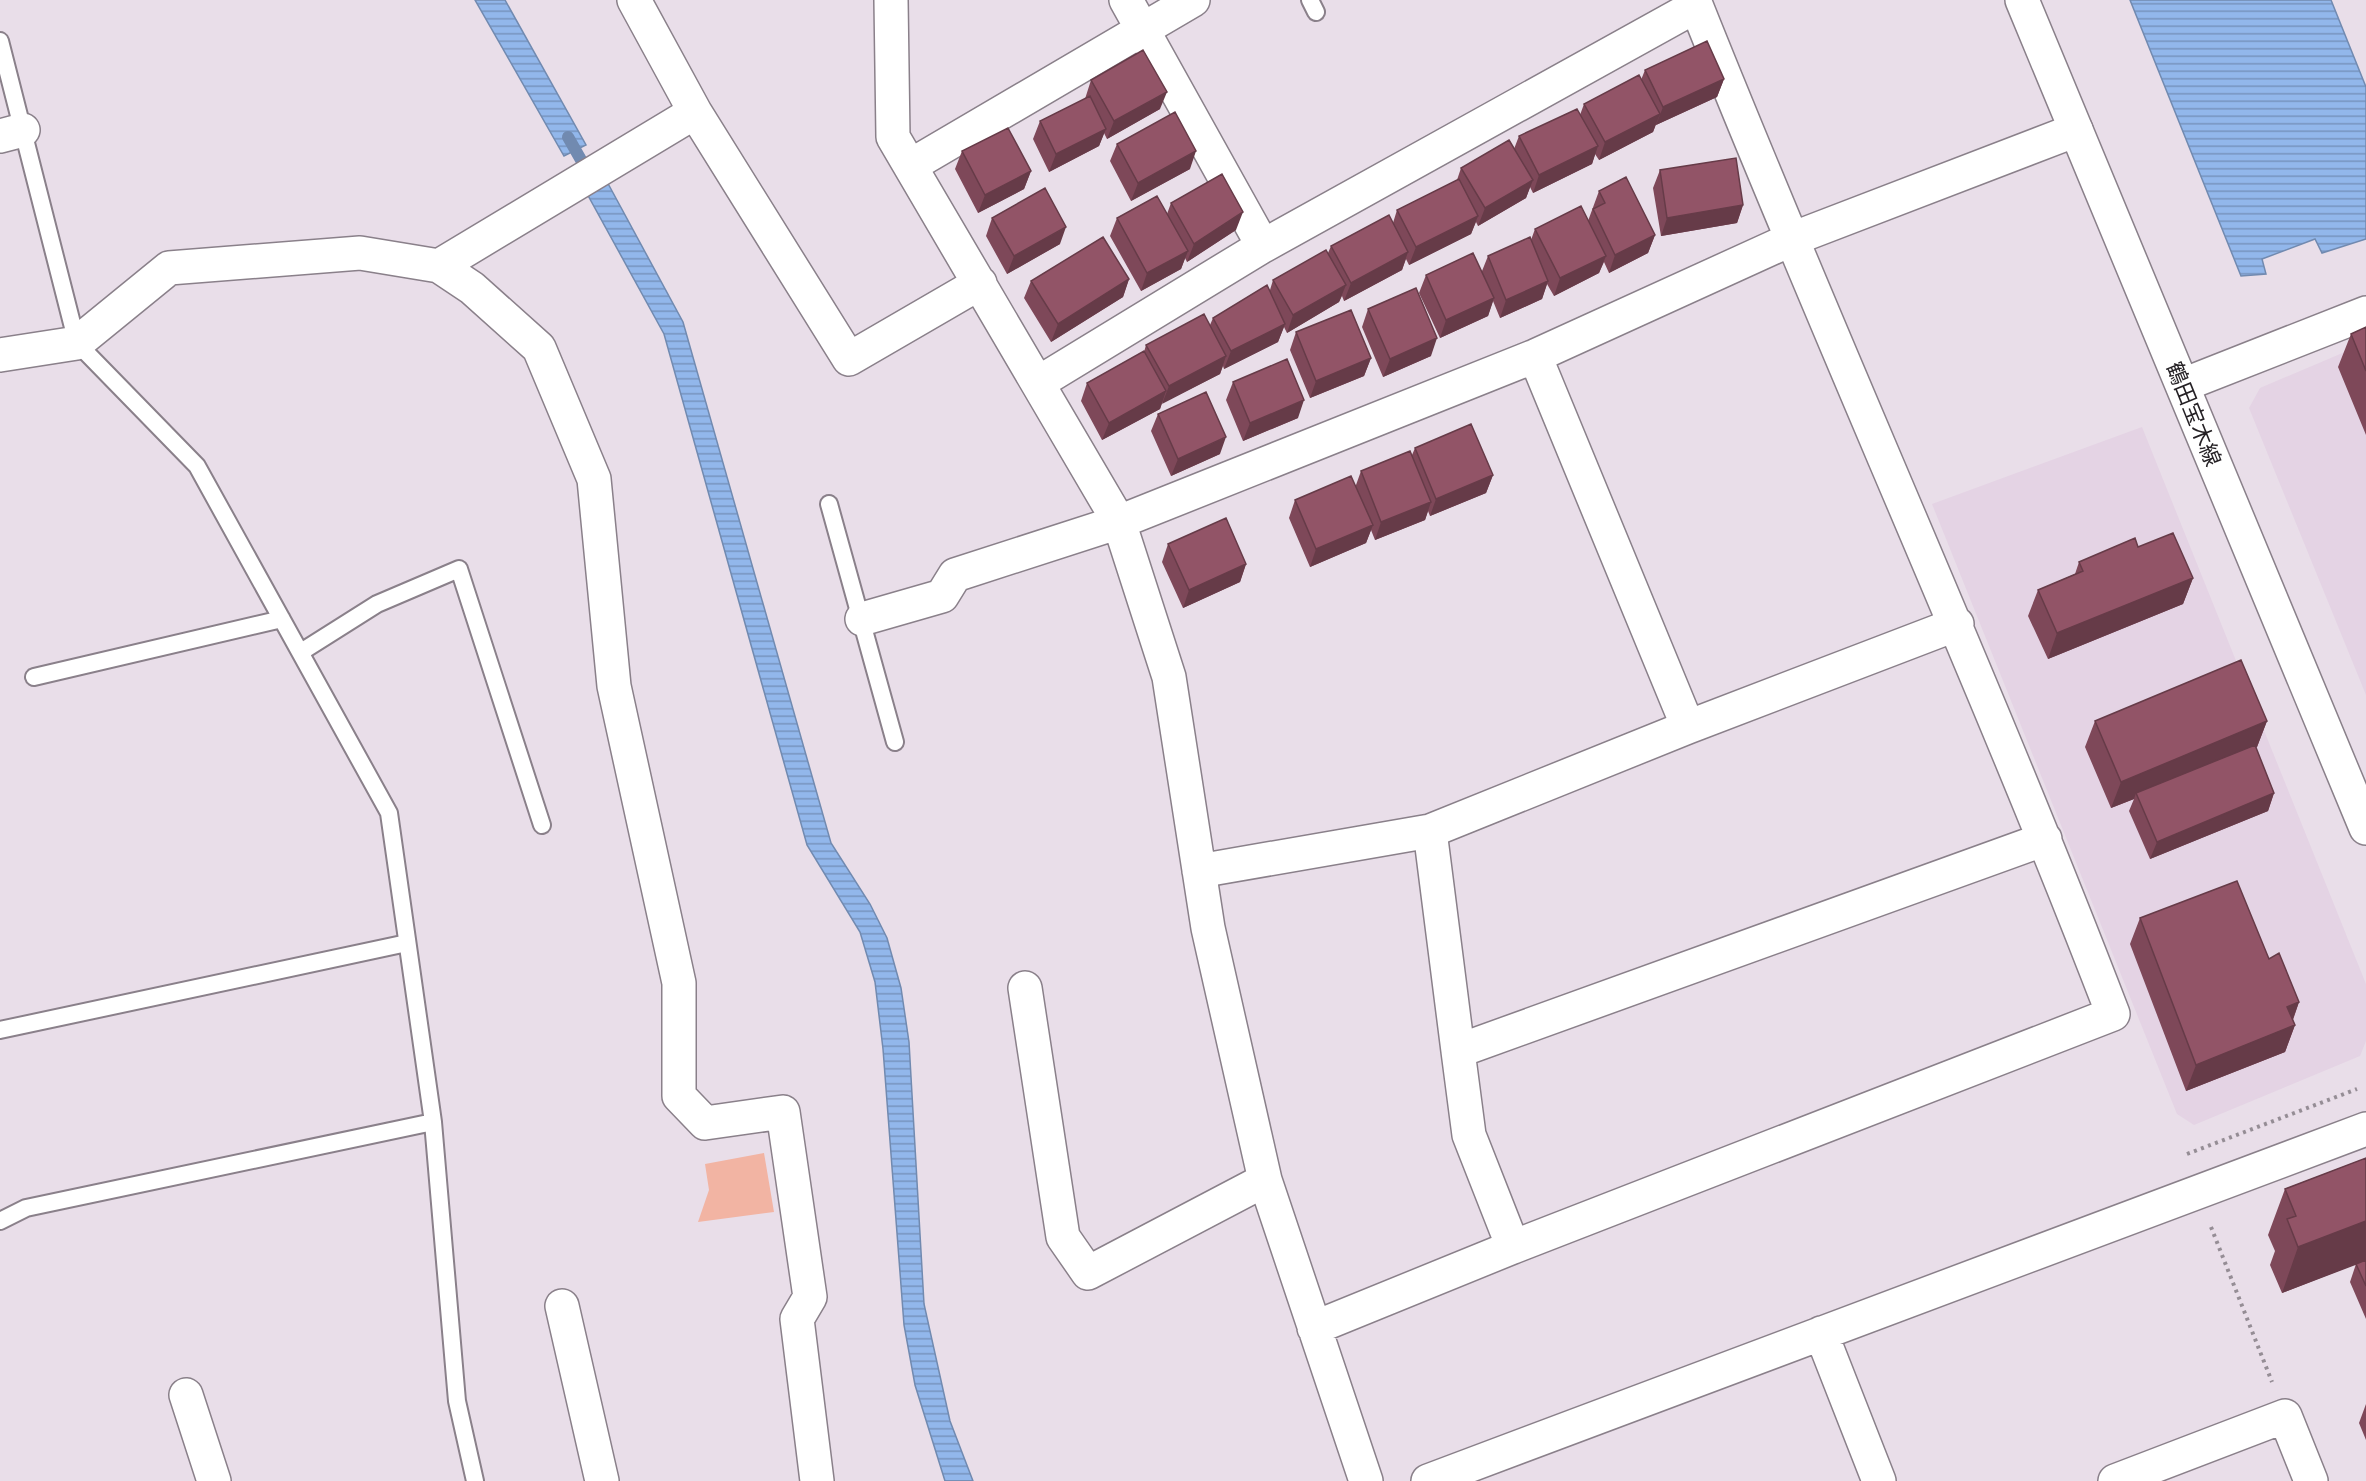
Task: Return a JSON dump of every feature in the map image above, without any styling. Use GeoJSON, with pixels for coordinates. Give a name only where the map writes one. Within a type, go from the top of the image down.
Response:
{"type":"FeatureCollection","features":[{"type":"Feature","properties":{"kind":"street"},"geometry":{"type":"LineString","coordinates":[[634,0],[695,112],[849,359],[980,284]]}},
{"type":"Feature","properties":{"kind":"street"},"geometry":{"type":"LineString","coordinates":[[891,0],[893,137],[1119,522],[1170,677],[1208,928],[1265,1180],[1366,1481]]}},
{"type":"Feature","properties":{"kind":"street"},"geometry":{"type":"LineString","coordinates":[[1126,0],[1263,246]]}},
{"type":"Feature","properties":{"kind":"street"},"geometry":{"type":"LineString","coordinates":[[910,166],[1193,0]]}},
{"type":"Feature","properties":{"kind":"street","name":"鶴田宝木線"},"geometry":{"type":"LineString","coordinates":[[2022,0],[2366,828]]}},
{"type":"Feature","properties":{"kind":"street"},"geometry":{"type":"LineString","coordinates":[[1038,383],[1263,246],[1695,3],[1792,239],[1957,624],[2045,838],[2113,1014],[1314,1328]]}},
{"type":"Feature","properties":{"kind":"street"},"geometry":{"type":"LineString","coordinates":[[439,266],[695,112]]}},
{"type":"Feature","properties":{"kind":"street"},"geometry":{"type":"LineString","coordinates":[[862,619],[942,596],[955,575],[1119,522],[1534,356],[1792,239],[2076,129]]}},
{"type":"Feature","properties":{"kind":"street"},"geometry":{"type":"LineString","coordinates":[[0,355],[77,343],[169,268],[360,253],[439,266],[472,288],[539,348],[594,479],[614,686],[679,983],[678,1096],[705,1123],[783,1112],[810,1297],[797,1319],[817,1481]]}},
{"type":"Feature","properties":{"kind":"street"},"geometry":{"type":"LineString","coordinates":[[2182,385],[2366,313]]}},
{"type":"Feature","properties":{"kind":"street"},"geometry":{"type":"LineString","coordinates":[[1534,356],[1688,727]]}},
{"type":"Feature","properties":{"kind":"street"},"geometry":{"type":"LineString","coordinates":[[1199,871],[1430,831],[1688,727],[1957,624]]}},
{"type":"Feature","properties":{"kind":"street"},"geometry":{"type":"LineString","coordinates":[[1430,831],[1469,1135],[1513,1248]]}},
{"type":"Feature","properties":{"kind":"street"},"geometry":{"type":"LineString","coordinates":[[1458,1050],[2045,838]]}},
{"type":"Feature","properties":{"kind":"street"},"geometry":{"type":"LineString","coordinates":[[1025,988],[1063,1237],[1088,1273],[1265,1180]]}},
{"type":"Feature","properties":{"kind":"street"},"geometry":{"type":"LineString","coordinates":[[1428,1481],[2366,1129]]}},
{"type":"Feature","properties":{"kind":"street"},"geometry":{"type":"LineString","coordinates":[[562,1306],[602,1481]]}},
{"type":"Feature","properties":{"kind":"street"},"geometry":{"type":"LineString","coordinates":[[1821,1333],[1879,1481]]}},
{"type":"Feature","properties":{"kind":"street"},"geometry":{"type":"LineString","coordinates":[[186,1395],[214,1481]]}},
{"type":"Feature","properties":{"kind":"street"},"geometry":{"type":"LineString","coordinates":[[2115,1481],[2285,1416],[2311,1481]]}},
{"type":"Feature","properties":{"kind":"lane"},"geometry":{"type":"LineString","coordinates":[[0,41],[12,133],[77,343],[198,466],[389,813],[433,1122],[457,1401],[476,1481]]}},
{"type":"Feature","properties":{"kind":"lane"},"geometry":{"type":"LineString","coordinates":[[829,504],[895,742]]}},
{"type":"Feature","properties":{"kind":"lane"},"geometry":{"type":"LineString","coordinates":[[301,652],[377,604],[459,569],[542,825]]}},
{"type":"Feature","properties":{"kind":"lane"},"geometry":{"type":"LineString","coordinates":[[34,677],[282,619]]}},
{"type":"Feature","properties":{"kind":"lane"},"geometry":{"type":"LineString","coordinates":[[0,1030],[407,943]]}},
{"type":"Feature","properties":{"kind":"lane"},"geometry":{"type":"LineString","coordinates":[[0,1221],[26,1208],[433,1122]]}},
{"type":"Feature","properties":{"kind":"path"},"geometry":{"type":"LineString","coordinates":[[2211,1227],[2285,1416]]}},
{"type":"Feature","properties":{"kind":"shaded area"},"geometry":{"type":"Polygon","coordinates":[[[2366,343],[2366,695],[2249,408],[2260,388],[2366,343]]]}},
{"type":"Feature","properties":{"kind":"shaded area"},"geometry":{"type":"Polygon","coordinates":[[[2142,427],[2366,984],[2366,1041],[2360,1056],[2194,1125],[2177,1114],[1932,504],[2142,427]]]}},
{"type":"Feature","properties":{"kind":"shaded area"},"geometry":{"type":"Polygon","coordinates":[[[764,1153],[774,1212],[698,1222],[709,1190],[705,1164],[764,1153]]]}},
{"type":"Feature","properties":{"kind":"water"},"geometry":{"type":"Polygon","coordinates":[[[475,0],[505,0],[586,145],[564,156],[475,0]]]}},
{"type":"Feature","properties":{"kind":"water"},"geometry":{"type":"Polygon","coordinates":[[[2130,0],[2331,0],[2366,87],[2366,239],[2322,253],[2315,239],[2262,259],[2266,274],[2241,276],[2130,0]]]}},
{"type":"Feature","properties":{"kind":"water"},"geometry":{"type":"Polygon","coordinates":[[[605,178],[683,322],[831,843],[870,904],[887,938],[901,988],[909,1042],[924,1304],[950,1421],[973,1481],[945,1481],[915,1385],[904,1325],[883,1049],[875,982],[860,932],[807,845],[664,334],[585,190],[605,178]]]}},
{"type":"Feature","properties":{"kind":"building"},"geometry":{"type":"Polygon","coordinates":[[[1707,41],[1724,79],[1663,107],[1645,70],[1707,41]]]}},
{"type":"Feature","properties":{"kind":"building"},"geometry":{"type":"Polygon","coordinates":[[[1143,50],[1167,92],[1114,121],[1091,80],[1143,50]]]}},
{"type":"Feature","properties":{"kind":"building"},"geometry":{"type":"Polygon","coordinates":[[[1639,75],[1660,114],[1605,142],[1584,104],[1639,75]]]}},
{"type":"Feature","properties":{"kind":"building"},"geometry":{"type":"Polygon","coordinates":[[[1090,96],[1106,129],[1056,154],[1040,121],[1090,96]]]}},
{"type":"Feature","properties":{"kind":"building"},"geometry":{"type":"Polygon","coordinates":[[[1577,109],[1598,146],[1539,175],[1519,136],[1577,109]]]}},
{"type":"Feature","properties":{"kind":"building"},"geometry":{"type":"Polygon","coordinates":[[[1175,112],[1196,151],[1138,183],[1117,144],[1175,112]]]}},
{"type":"Feature","properties":{"kind":"building"},"geometry":{"type":"Polygon","coordinates":[[[1008,128],[1031,171],[985,195],[962,151],[1008,128]]]}},
{"type":"Feature","properties":{"kind":"building"},"geometry":{"type":"Polygon","coordinates":[[[1509,140],[1533,180],[1485,208],[1461,168],[1509,140]]]}},
{"type":"Feature","properties":{"kind":"building"},"geometry":{"type":"Polygon","coordinates":[[[1736,158],[1743,205],[1667,218],[1660,170],[1736,158]]]}},
{"type":"Feature","properties":{"kind":"building"},"geometry":{"type":"Polygon","coordinates":[[[1222,174],[1243,212],[1194,244],[1171,203],[1222,174]]]}},
{"type":"Feature","properties":{"kind":"building"},"geometry":{"type":"Polygon","coordinates":[[[1626,177],[1655,235],[1615,255],[1593,209],[1605,203],[1599,191],[1626,177]]]}},
{"type":"Feature","properties":{"kind":"building"},"geometry":{"type":"Polygon","coordinates":[[[1459,179],[1478,216],[1416,247],[1397,210],[1459,179]]]}},
{"type":"Feature","properties":{"kind":"building"},"geometry":{"type":"Polygon","coordinates":[[[1045,188],[1066,227],[1014,256],[992,218],[1045,188]]]}},
{"type":"Feature","properties":{"kind":"building"},"geometry":{"type":"Polygon","coordinates":[[[1157,196],[1188,251],[1147,273],[1117,218],[1157,196]]]}},
{"type":"Feature","properties":{"kind":"building"},"geometry":{"type":"Polygon","coordinates":[[[1581,206],[1606,256],[1560,278],[1535,229],[1581,206]]]}},
{"type":"Feature","properties":{"kind":"building"},"geometry":{"type":"Polygon","coordinates":[[[1389,215],[1408,252],[1351,283],[1331,246],[1389,215]]]}},
{"type":"Feature","properties":{"kind":"building"},"geometry":{"type":"Polygon","coordinates":[[[1103,237],[1129,279],[1058,324],[1031,281],[1103,237]]]}},
{"type":"Feature","properties":{"kind":"building"},"geometry":{"type":"Polygon","coordinates":[[[1530,237],[1548,281],[1506,300],[1488,256],[1530,237]]]}},
{"type":"Feature","properties":{"kind":"building"},"geometry":{"type":"Polygon","coordinates":[[[1326,250],[1346,285],[1293,315],[1273,280],[1326,250]]]}},
{"type":"Feature","properties":{"kind":"building"},"geometry":{"type":"Polygon","coordinates":[[[1473,253],[1494,298],[1446,320],[1426,275],[1473,253]]]}},
{"type":"Feature","properties":{"kind":"building"},"geometry":{"type":"Polygon","coordinates":[[[1267,285],[1285,324],[1231,351],[1213,318],[1267,285]]]}},
{"type":"Feature","properties":{"kind":"building"},"geometry":{"type":"Polygon","coordinates":[[[1416,288],[1437,338],[1390,359],[1368,309],[1416,288]]]}},
{"type":"Feature","properties":{"kind":"building"},"geometry":{"type":"Polygon","coordinates":[[[1351,310],[1371,358],[1316,381],[1296,332],[1351,310]]]}},
{"type":"Feature","properties":{"kind":"building"},"geometry":{"type":"Polygon","coordinates":[[[1204,314],[1226,356],[1169,386],[1146,345],[1204,314]]]}},
{"type":"Feature","properties":{"kind":"building"},"geometry":{"type":"Polygon","coordinates":[[[2366,327],[2366,371],[2351,334],[2366,327]]]}},
{"type":"Feature","properties":{"kind":"building"},"geometry":{"type":"Polygon","coordinates":[[[1144,351],[1166,391],[1109,423],[1087,383],[1144,351]]]}},
{"type":"Feature","properties":{"kind":"building"},"geometry":{"type":"Polygon","coordinates":[[[1287,359],[1304,400],[1250,423],[1233,382],[1287,359]]]}},
{"type":"Feature","properties":{"kind":"building"},"geometry":{"type":"Polygon","coordinates":[[[1206,392],[1226,437],[1178,459],[1158,414],[1206,392]]]}},
{"type":"Feature","properties":{"kind":"building"},"geometry":{"type":"Polygon","coordinates":[[[1471,424],[1493,475],[1436,499],[1415,448],[1471,424]]]}},
{"type":"Feature","properties":{"kind":"building"},"geometry":{"type":"Polygon","coordinates":[[[1410,451],[1431,502],[1381,522],[1361,471],[1410,451]]]}},
{"type":"Feature","properties":{"kind":"building"},"geometry":{"type":"Polygon","coordinates":[[[1351,476],[1373,525],[1316,549],[1295,500],[1351,476]]]}},
{"type":"Feature","properties":{"kind":"building"},"geometry":{"type":"Polygon","coordinates":[[[1226,518],[1246,564],[1189,590],[1168,544],[1226,518]]]}},
{"type":"Feature","properties":{"kind":"building"},"geometry":{"type":"Polygon","coordinates":[[[2173,533],[2193,578],[2057,633],[2038,590],[2083,571],[2079,562],[2135,538],[2138,547],[2173,533]]]}},
{"type":"Feature","properties":{"kind":"building"},"geometry":{"type":"Polygon","coordinates":[[[2241,660],[2267,721],[2121,782],[2095,721],[2241,660]]]}},
{"type":"Feature","properties":{"kind":"building"},"geometry":{"type":"Polygon","coordinates":[[[2255,745],[2274,793],[2157,842],[2136,793],[2255,745]]]}},
{"type":"Feature","properties":{"kind":"building"},"geometry":{"type":"Polygon","coordinates":[[[2237,881],[2269,959],[2279,953],[2299,1002],[2287,1007],[2295,1025],[2196,1065],[2140,918],[2237,881]]]}},
{"type":"Feature","properties":{"kind":"building"},"geometry":{"type":"Polygon","coordinates":[[[2366,1158],[2366,1221],[2298,1247],[2287,1219],[2296,1216],[2285,1189],[2366,1158]]]}},
{"type":"Feature","properties":{"kind":"building"},"geometry":{"type":"Polygon","coordinates":[[[2366,1260],[2366,1286],[2356,1264],[2366,1260]]]}},
{"type":"Feature","properties":{"kind":"waterway"},"geometry":{"type":"LineString","coordinates":[[568,137],[589,174]]}}]}
